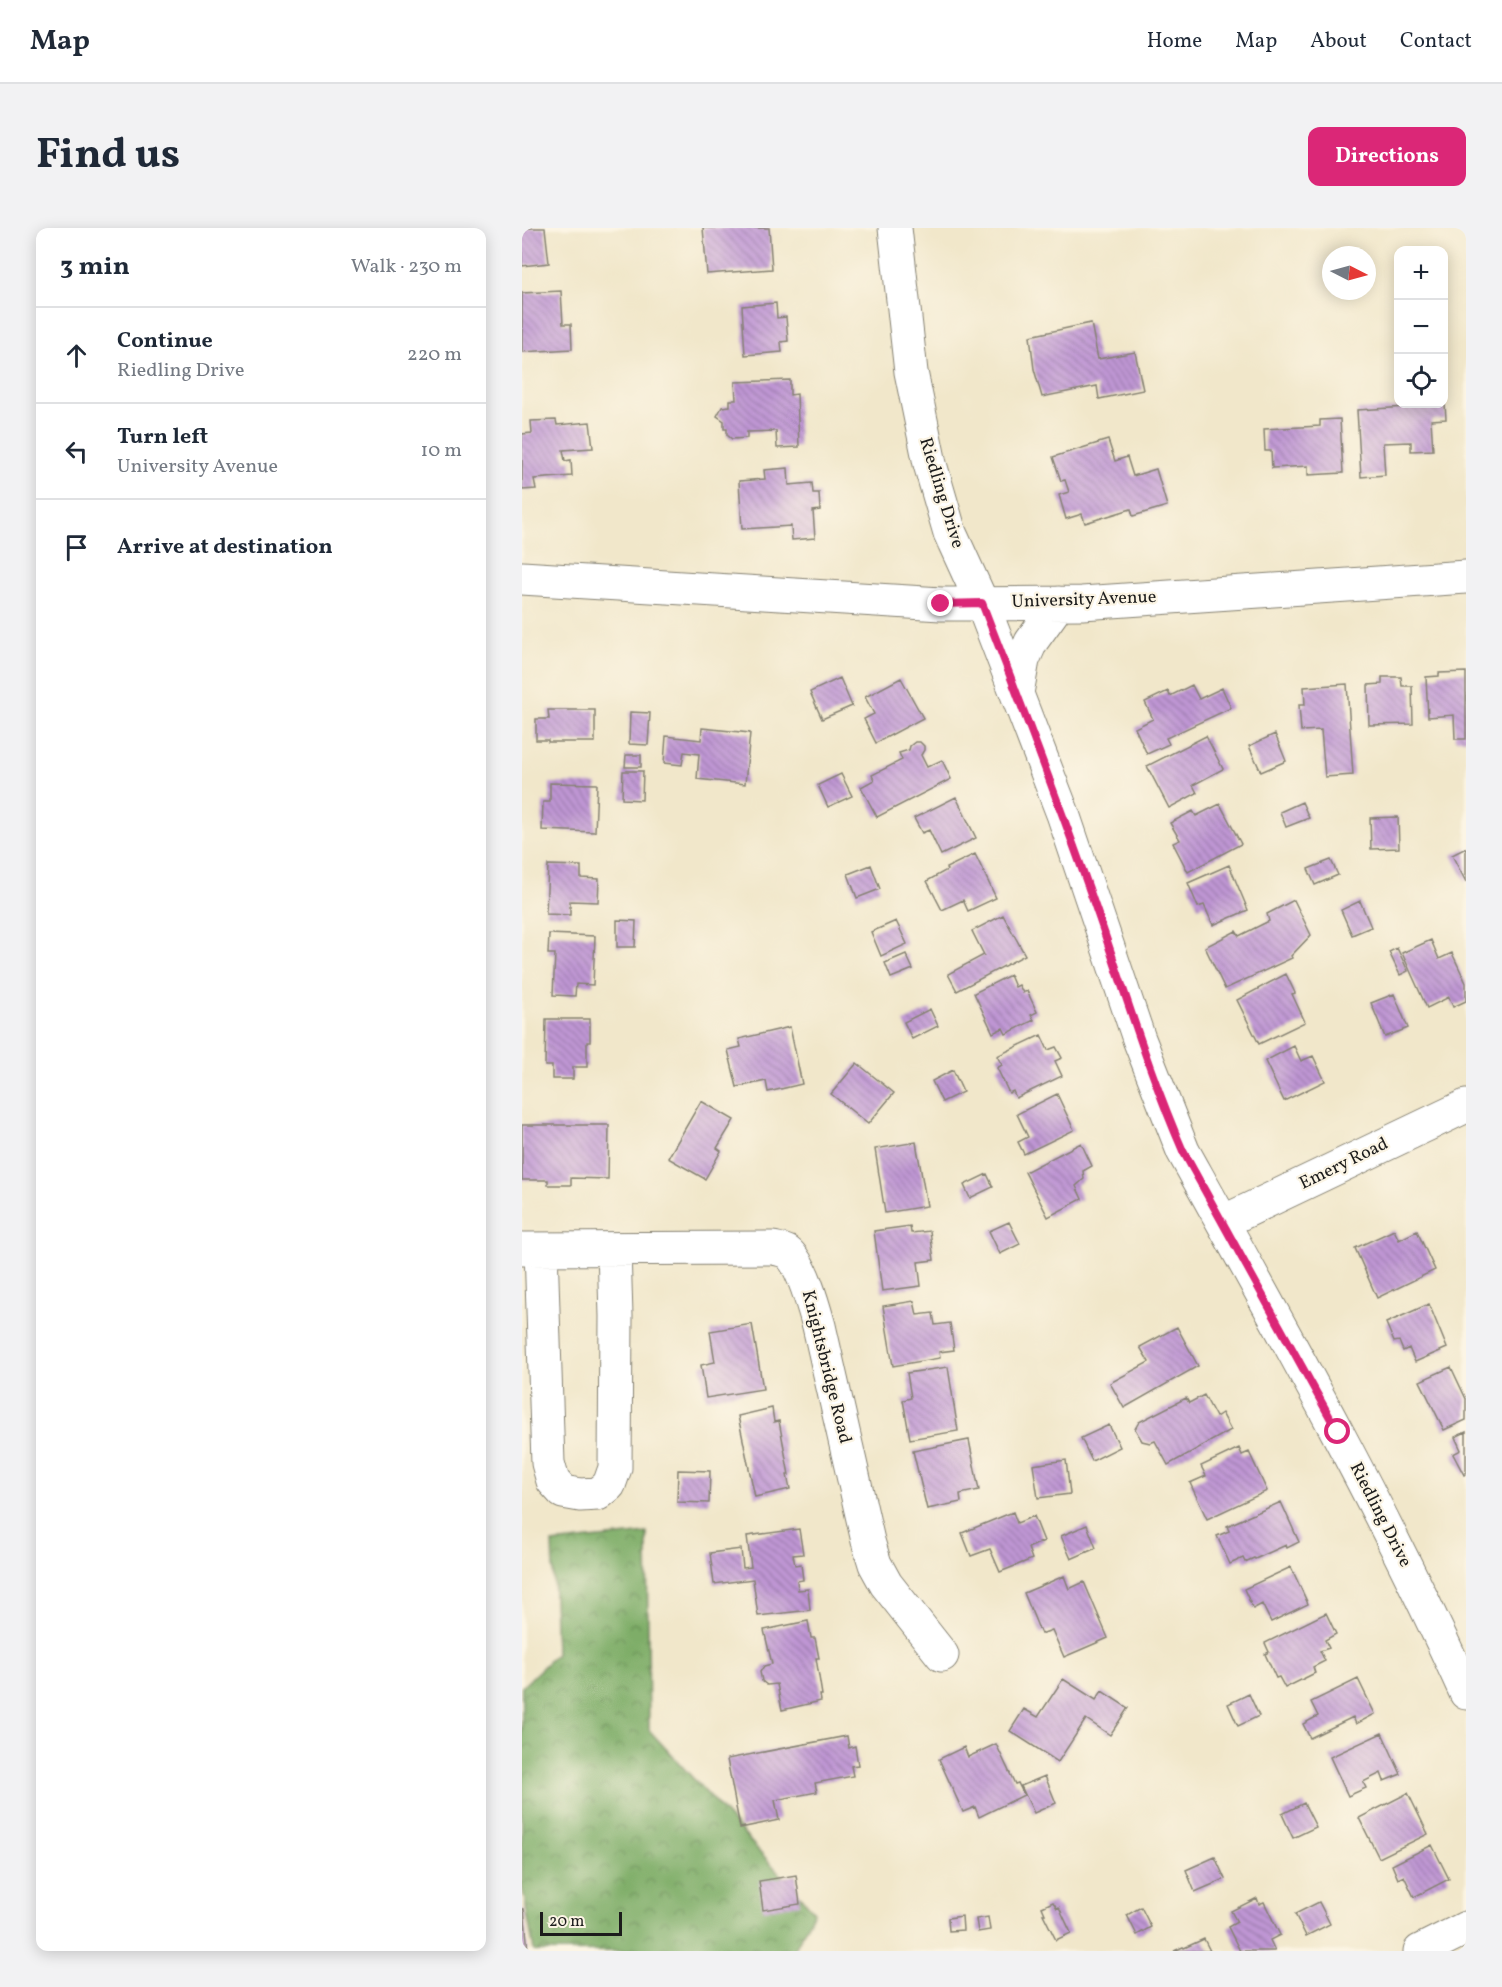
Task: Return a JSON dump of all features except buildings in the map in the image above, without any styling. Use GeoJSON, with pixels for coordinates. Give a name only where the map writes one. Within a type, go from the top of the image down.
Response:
{"type":"FeatureCollection","features":[{"type":"Feature","properties":{"kind":"street","name":"Riedling Drive"},"geometry":{"type":"LineString","coordinates":[[895,228],[911,372],[920,423],[950,533],[982,603],[1063,814],[1140,1039],[1174,1129],[1183,1151],[1338,1432],[1438,1631],[1466,1693]]}},
{"type":"Feature","properties":{"kind":"street","name":"University Avenue"},"geometry":{"type":"LineString","coordinates":[[522,578],[941,604],[1059,603],[1466,577]]}},
{"type":"Feature","properties":{"kind":"street"},"geometry":{"type":"LineString","coordinates":[[1017,693],[1023,660],[1031,642],[1059,603]]}},
{"type":"Feature","properties":{"kind":"street","name":"Emery Road"},"geometry":{"type":"LineString","coordinates":[[1223,1222],[1466,1106]]}},
{"type":"Feature","properties":{"kind":"street","name":"Knightsbridge Road"},"geometry":{"type":"LineString","coordinates":[[532,1249],[773,1248],[787,1252],[795,1262],[808,1290],[819,1326],[875,1564],[886,1584],[942,1655]]}},
{"type":"Feature","properties":{"kind":"street"},"geometry":{"type":"LineString","coordinates":[[532,1249],[548,1463],[553,1481],[563,1492],[580,1495],[598,1494],[609,1485],[615,1468],[614,1249]]}},
{"type":"Feature","properties":{"kind":"street"},"geometry":{"type":"LineString","coordinates":[[1420,1951],[1466,1928]]}},
{"type":"Feature","properties":{"kind":"green space"},"geometry":{"type":"Polygon","coordinates":[[[647,1533],[649,1730],[814,1911],[794,1951],[534,1951],[522,1885],[522,1687],[556,1654],[552,1543],[647,1533]]]}},
{"type":"Feature","properties":{"kind":"route"},"geometry":{"type":"LineString","coordinates":[[941,604],[982,603],[1063,814],[1140,1039],[1183,1151],[1338,1432]]}}]}
